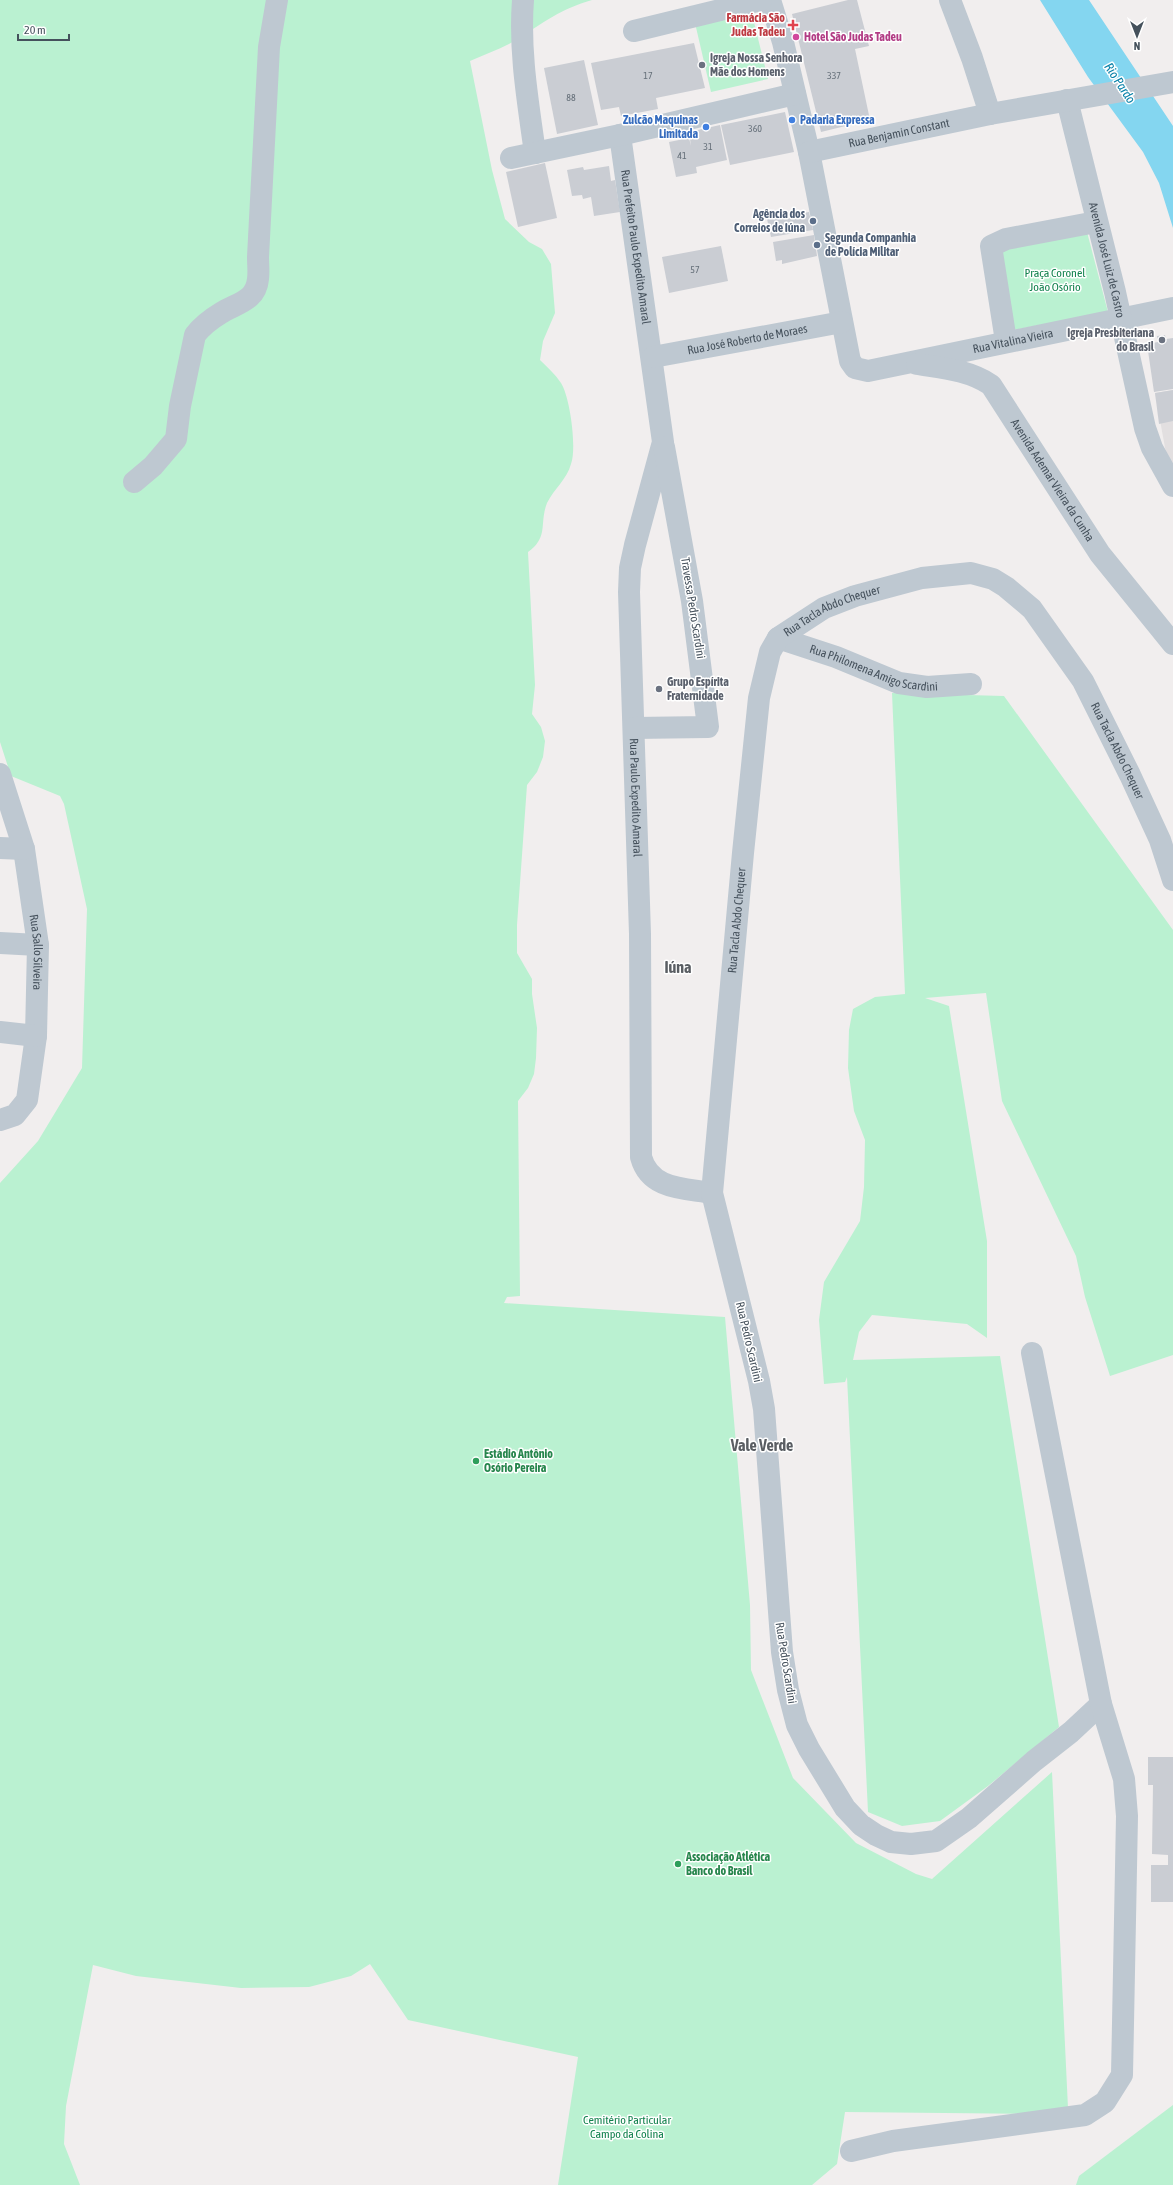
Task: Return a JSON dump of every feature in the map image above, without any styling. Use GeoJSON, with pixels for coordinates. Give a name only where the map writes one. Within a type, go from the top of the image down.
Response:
{"type":"FeatureCollection","features":[{"type":"Feature","properties":{"kind":"street"},"geometry":{"type":"LineString","coordinates":[[134,482],[153,466],[176,439],[180,406],[195,335],[202,327],[222,312],[238,306],[251,297],[258,280],[262,159],[269,48],[277,0]]}},
{"type":"Feature","properties":{"kind":"street"},"geometry":{"type":"LineString","coordinates":[[522,0],[522,52],[535,152]]}},
{"type":"Feature","properties":{"kind":"street"},"geometry":{"type":"LineString","coordinates":[[634,32],[761,0]]}},
{"type":"Feature","properties":{"kind":"street"},"geometry":{"type":"LineString","coordinates":[[770,0],[809,152],[842,322]]}},
{"type":"Feature","properties":{"kind":"street"},"geometry":{"type":"LineString","coordinates":[[950,0],[972,58],[990,114]]}},
{"type":"Feature","properties":{"kind":"street","name":"Rua Benjamin Constant"},"geometry":{"type":"LineString","coordinates":[[809,152],[990,114],[1164,84]]}},
{"type":"Feature","properties":{"kind":"street"},"geometry":{"type":"LineString","coordinates":[[511,158],[620,136],[795,94]]}},
{"type":"Feature","properties":{"kind":"street","name":"Avenida José Luiz de Castro"},"geometry":{"type":"LineString","coordinates":[[1066,100],[1121,318],[1145,428],[1152,448],[1173,486]]}},
{"type":"Feature","properties":{"kind":"street","name":"Rua Prefeito Paulo Expedito Amaral"},"geometry":{"type":"LineString","coordinates":[[620,136],[653,357]]}},
{"type":"Feature","properties":{"kind":"street"},"geometry":{"type":"LineString","coordinates":[[1006,341],[991,246],[1006,239],[1096,222]]}},
{"type":"Feature","properties":{"kind":"street","name":"Rua Vitalina Vieira"},"geometry":{"type":"LineString","coordinates":[[842,322],[850,361],[857,369],[868,371],[1006,341],[1173,308]]}},
{"type":"Feature","properties":{"kind":"street","name":"Rua José Roberto de Moraes"},"geometry":{"type":"LineString","coordinates":[[653,357],[842,322]]}},
{"type":"Feature","properties":{"kind":"street","name":"Rua Paulo Expedito Amaral"},"geometry":{"type":"LineString","coordinates":[[653,357],[663,442],[630,568],[629,592],[640,934],[641,1157],[644,1169],[652,1177],[666,1185],[712,1193]]}},
{"type":"Feature","properties":{"kind":"street","name":"Avenida Ademar Vieira da Cunha"},"geometry":{"type":"LineString","coordinates":[[906,362],[962,372],[979,377],[991,385],[1100,554],[1173,644]]}},
{"type":"Feature","properties":{"kind":"street","name":"Travessa Pedro Scardini"},"geometry":{"type":"LineString","coordinates":[[634,728],[708,727],[692,601],[663,442]]}},
{"type":"Feature","properties":{"kind":"street","name":"Rua Tacla Abdo Chequer"},"geometry":{"type":"LineString","coordinates":[[712,1193],[742,853],[759,698],[770,652],[778,638],[824,608],[855,596],[922,578],[971,573],[993,579],[1006,587],[1032,609],[1083,681],[1130,775],[1160,840],[1173,880]]}},
{"type":"Feature","properties":{"kind":"street","name":"Rua Philomena Amigo Scardini"},"geometry":{"type":"LineString","coordinates":[[778,638],[836,657],[899,683],[927,687],[971,684]]}},
{"type":"Feature","properties":{"kind":"street","name":"Rua Sallo Silveira"},"geometry":{"type":"LineString","coordinates":[[0,774],[24,849],[38,945],[36,1036],[27,1100],[15,1114],[0,1120]]}},
{"type":"Feature","properties":{"kind":"street"},"geometry":{"type":"LineString","coordinates":[[0,848],[24,849]]}},
{"type":"Feature","properties":{"kind":"street"},"geometry":{"type":"LineString","coordinates":[[0,943],[38,945]]}},
{"type":"Feature","properties":{"kind":"street"},"geometry":{"type":"LineString","coordinates":[[0,1032],[36,1036]]}},
{"type":"Feature","properties":{"kind":"street","name":"Rua Pedro Scardini"},"geometry":{"type":"LineString","coordinates":[[712,1193],[760,1388],[782,1652],[788,1690],[798,1725],[809,1749],[845,1808],[861,1825],[891,1842],[911,1844],[936,1841],[969,1818],[1034,1761],[1071,1732],[1101,1704]]}},
{"type":"Feature","properties":{"kind":"street"},"geometry":{"type":"LineString","coordinates":[[851,2151],[893,2141],[1085,2115],[1105,2102],[1122,2075],[1127,1816],[1124,1779],[1101,1704],[1032,1353]]}},
{"type":"Feature","properties":{"kind":"shaded area"},"geometry":{"type":"Polygon","coordinates":[[[1173,390],[1173,469],[1166,453],[1155,393],[1173,390]]]}},
{"type":"Feature","properties":{"kind":"green space","name":"Cemitério Particular Campo da Colina"},"geometry":{"type":"Polygon","coordinates":[[[0,0],[592,0],[562,12],[518,39],[470,61],[492,170],[505,219],[529,242],[542,249],[551,264],[555,313],[543,341],[540,360],[561,383],[570,411],[573,435],[573,456],[571,464],[547,503],[539,541],[528,552],[535,685],[532,714],[541,727],[545,741],[543,757],[537,772],[527,785],[517,925],[517,953],[532,979],[532,994],[537,1028],[534,1074],[528,1088],[518,1101],[520,1296],[507,1297],[504,1303],[725,1317],[750,1605],[751,1670],[793,1778],[856,1843],[916,1874],[932,1879],[1052,1772],[1068,2108],[1049,2114],[845,2112],[837,2164],[812,2185],[558,2185],[578,2057],[408,2020],[370,1964],[351,1976],[309,1987],[241,1988],[136,1976],[93,1965],[66,2106],[64,2144],[80,2185],[0,2185],[0,1183],[38,1141],[82,1068],[87,909],[64,804],[60,796],[11,776],[0,742],[0,0]]]}},
{"type":"Feature","properties":{"kind":"green space"},"geometry":{"type":"Polygon","coordinates":[[[751,10],[768,79],[711,92],[695,23],[751,10]]]}},
{"type":"Feature","properties":{"kind":"green space","name":"Praça Coronel João Osório"},"geometry":{"type":"Polygon","coordinates":[[[1087,232],[1108,312],[1013,330],[996,249],[1087,232]]]}},
{"type":"Feature","properties":{"kind":"green space"},"geometry":{"type":"Polygon","coordinates":[[[892,693],[1004,696],[1173,930],[1173,1355],[1110,1376],[1085,1297],[1076,1256],[1002,1101],[986,993],[925,998],[949,1006],[987,1241],[987,1338],[967,1324],[872,1315],[859,1332],[853,1360],[1000,1356],[1059,1727],[988,1786],[940,1821],[902,1826],[868,1812],[847,1377],[845,1382],[824,1384],[819,1320],[824,1282],[860,1221],[864,1187],[865,1140],[854,1111],[848,1068],[849,1030],[853,1009],[875,997],[905,994],[892,693]]]}},
{"type":"Feature","properties":{"kind":"green space"},"geometry":{"type":"Polygon","coordinates":[[[1173,2105],[1173,2185],[1076,2185],[1079,2176],[1173,2105]]]}},
{"type":"Feature","properties":{"kind":"water","name":"Rio Pardo"},"geometry":{"type":"Polygon","coordinates":[[[1040,0],[1089,0],[1173,126],[1173,228],[1159,183],[1143,152],[1088,77],[1040,0]]]}},
{"type":"Feature","properties":{"kind":"building"},"geometry":{"type":"Polygon","coordinates":[[[848,0],[857,0],[869,46],[855,49],[870,120],[821,132],[792,14],[848,0]]]}},
{"type":"Feature","properties":{"kind":"building"},"geometry":{"type":"Polygon","coordinates":[[[694,43],[705,88],[656,98],[658,109],[621,116],[619,107],[601,110],[591,63],[694,43]]]}},
{"type":"Feature","properties":{"kind":"building"},"geometry":{"type":"Polygon","coordinates":[[[584,60],[598,125],[557,134],[544,68],[584,60]]]}},
{"type":"Feature","properties":{"kind":"building"},"geometry":{"type":"Polygon","coordinates":[[[785,112],[794,152],[730,165],[721,125],[785,112]]]}},
{"type":"Feature","properties":{"kind":"building"},"geometry":{"type":"Polygon","coordinates":[[[720,125],[727,160],[696,167],[697,173],[676,177],[669,142],[689,138],[691,146],[689,132],[720,125]]]}},
{"type":"Feature","properties":{"kind":"building"},"geometry":{"type":"Polygon","coordinates":[[[545,163],[557,218],[518,227],[506,172],[545,163]]]}},
{"type":"Feature","properties":{"kind":"building"},"geometry":{"type":"Polygon","coordinates":[[[609,166],[611,181],[615,180],[620,212],[594,216],[591,197],[583,199],[582,195],[572,196],[567,170],[583,167],[584,170],[609,166]]]}},
{"type":"Feature","properties":{"kind":"building"},"geometry":{"type":"Polygon","coordinates":[[[809,212],[813,230],[771,237],[767,219],[809,212]]]}},
{"type":"Feature","properties":{"kind":"building"},"geometry":{"type":"Polygon","coordinates":[[[814,235],[817,256],[782,264],[782,260],[776,261],[773,242],[814,235]]]}},
{"type":"Feature","properties":{"kind":"building"},"geometry":{"type":"Polygon","coordinates":[[[721,246],[728,281],[669,293],[662,257],[721,246]]]}},
{"type":"Feature","properties":{"kind":"building"},"geometry":{"type":"Polygon","coordinates":[[[1165,335],[1166,339],[1173,338],[1173,389],[1154,392],[1147,344],[1158,342],[1157,336],[1165,335]]]}},
{"type":"Feature","properties":{"kind":"building"},"geometry":{"type":"Polygon","coordinates":[[[1173,390],[1173,421],[1159,424],[1155,393],[1173,390]]]}},
{"type":"Feature","properties":{"kind":"building"},"geometry":{"type":"Polygon","coordinates":[[[1148,1757],[1173,1757],[1173,1902],[1151,1902],[1151,1865],[1168,1865],[1168,1855],[1152,1854],[1153,1785],[1148,1785],[1148,1757]]]}},
{"type":"Feature","properties":{"kind":"place","name":"Farmácia São Judas Tadeu"},"geometry":{"type":"Point","coordinates":[793,25]}},
{"type":"Feature","properties":{"kind":"place","name":"Hotel São Judas Tadeu"},"geometry":{"type":"Point","coordinates":[796,37]}},
{"type":"Feature","properties":{"kind":"place","name":"Igreja Nossa Senhora Mãe dos Homens"},"geometry":{"type":"Point","coordinates":[702,65]}},
{"type":"Feature","properties":{"kind":"place","name":"Padaria Expressa"},"geometry":{"type":"Point","coordinates":[792,120]}},
{"type":"Feature","properties":{"kind":"place","name":"Zulcão Maquinas Limitada"},"geometry":{"type":"Point","coordinates":[706,127]}},
{"type":"Feature","properties":{"kind":"place","name":"Agência dos Correios de Iúna"},"geometry":{"type":"Point","coordinates":[813,221]}},
{"type":"Feature","properties":{"kind":"place","name":"Segunda Companhia de Polícia Militar"},"geometry":{"type":"Point","coordinates":[817,245]}},
{"type":"Feature","properties":{"kind":"place","name":"Igreja Presbiteriana do Brasil"},"geometry":{"type":"Point","coordinates":[1162,340]}},
{"type":"Feature","properties":{"kind":"place","name":"Grupo Espírita Fraternidade"},"geometry":{"type":"Point","coordinates":[659,689]}},
{"type":"Feature","properties":{"kind":"place","name":"Estádio Antônio Osório Pereira"},"geometry":{"type":"Point","coordinates":[476,1461]}},
{"type":"Feature","properties":{"kind":"place","name":"Associação Atlética Banco do Brasil"},"geometry":{"type":"Point","coordinates":[678,1864]}},
{"type":"Feature","properties":{"kind":"district","name":"Iúna"},"geometry":{"type":"Point","coordinates":[678,967]}},
{"type":"Feature","properties":{"kind":"district","name":"Vale Verde"},"geometry":{"type":"Point","coordinates":[762,1445]}}]}
